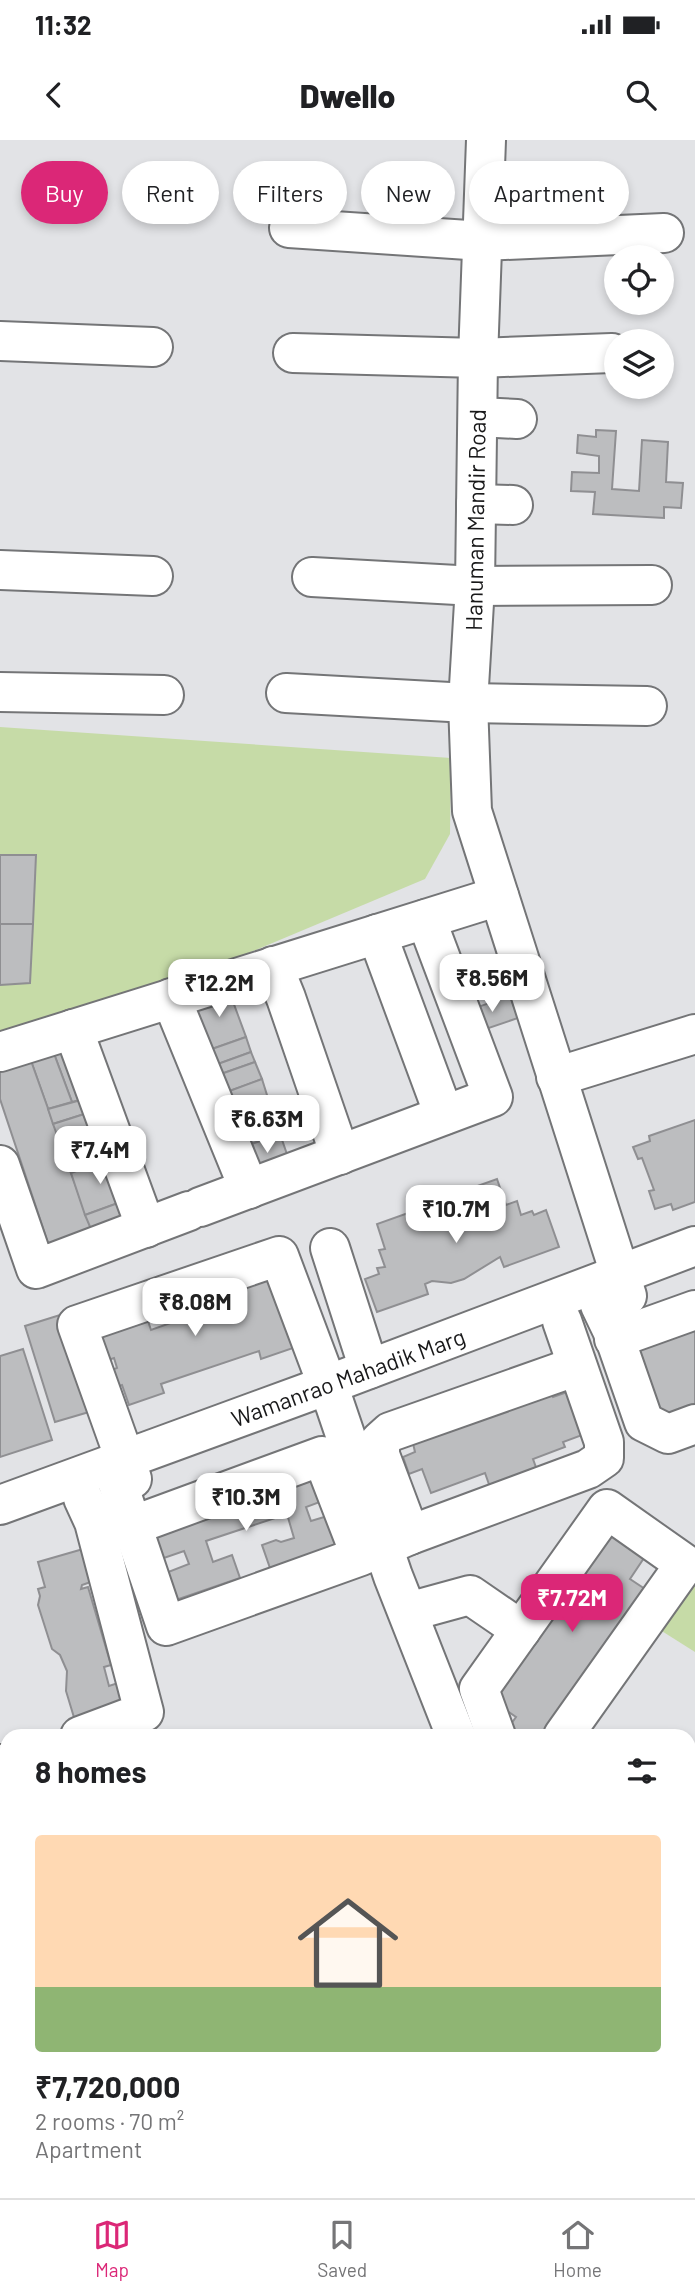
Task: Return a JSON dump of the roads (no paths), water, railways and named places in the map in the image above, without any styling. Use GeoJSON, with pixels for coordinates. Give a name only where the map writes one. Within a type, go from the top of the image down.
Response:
{"type":"FeatureCollection","features":[{"type":"Feature","properties":{"kind":"street","name":"Hanuman Mandir Road"},"geometry":{"type":"LineString","coordinates":[[486,140],[478,358],[475,586],[468,703],[472,811],[556,1077],[644,1422],[668,1434],[695,1424]]}},
{"type":"Feature","properties":{"kind":"street"},"geometry":{"type":"LineString","coordinates":[[289,228],[483,241],[664,233]]}},
{"type":"Feature","properties":{"kind":"street"},"geometry":{"type":"LineString","coordinates":[[0,341],[153,347]]}},
{"type":"Feature","properties":{"kind":"street"},"geometry":{"type":"LineString","coordinates":[[293,353],[478,358],[604,354]]}},
{"type":"Feature","properties":{"kind":"street"},"geometry":{"type":"LineString","coordinates":[[478,417],[517,419]]}},
{"type":"Feature","properties":{"kind":"street"},"geometry":{"type":"LineString","coordinates":[[476,503],[513,505]]}},
{"type":"Feature","properties":{"kind":"street"},"geometry":{"type":"LineString","coordinates":[[0,570],[153,576]]}},
{"type":"Feature","properties":{"kind":"street"},"geometry":{"type":"LineString","coordinates":[[312,577],[475,586],[652,585]]}},
{"type":"Feature","properties":{"kind":"street"},"geometry":{"type":"LineString","coordinates":[[0,692],[164,695]]}},
{"type":"Feature","properties":{"kind":"street"},"geometry":{"type":"LineString","coordinates":[[286,693],[468,703],[647,706]]}},
{"type":"Feature","properties":{"kind":"street"},"geometry":{"type":"LineString","coordinates":[[0,1052],[499,896]]}},
{"type":"Feature","properties":{"kind":"street"},"geometry":{"type":"LineString","coordinates":[[0,1165],[36,1269],[493,1097],[426,919]]}},
{"type":"Feature","properties":{"kind":"street"},"geometry":{"type":"LineString","coordinates":[[377,934],[444,1115]]}},
{"type":"Feature","properties":{"kind":"street"},"geometry":{"type":"LineString","coordinates":[[273,966],[340,1155]]}},
{"type":"Feature","properties":{"kind":"street"},"geometry":{"type":"LineString","coordinates":[[171,998],[248,1189]]}},
{"type":"Feature","properties":{"kind":"street"},"geometry":{"type":"LineString","coordinates":[[73,1029],[146,1228]]}},
{"type":"Feature","properties":{"kind":"street"},"geometry":{"type":"LineString","coordinates":[[556,1077],[695,1034]]}},
{"type":"Feature","properties":{"kind":"street","name":"Wamanrao Mahadik Marg"},"geometry":{"type":"LineString","coordinates":[[331,1395],[369,1369],[615,1304],[695,1246]]}},
{"type":"Feature","properties":{"kind":"street"},"geometry":{"type":"LineString","coordinates":[[331,1248],[369,1369]]}},
{"type":"Feature","properties":{"kind":"street"},"geometry":{"type":"LineString","coordinates":[[562,1321],[604,1443],[604,1458],[588,1469],[385,1546],[166,1626],[134,1525],[125,1474],[77,1325],[279,1256],[331,1395],[385,1546],[408,1612],[452,1726],[492,1725],[479,1689],[607,1509],[685,1564],[568,1729]]}},
{"type":"Feature","properties":{"kind":"street","name":"Wamanrao Mahadik Marg"},"geometry":{"type":"LineString","coordinates":[[0,1505],[125,1474],[331,1395],[615,1304],[695,1271]]}},
{"type":"Feature","properties":{"kind":"street"},"geometry":{"type":"LineString","coordinates":[[615,1304],[695,1310]]}},
{"type":"Feature","properties":{"kind":"street"},"geometry":{"type":"LineString","coordinates":[[385,1546],[380,1441],[390,1432],[577,1366]]}},
{"type":"Feature","properties":{"kind":"street"},"geometry":{"type":"LineString","coordinates":[[134,1525],[322,1456],[385,1546]]}},
{"type":"Feature","properties":{"kind":"street","name":"Wamanrao Mahadik Marg"},"geometry":{"type":"LineString","coordinates":[[0,1528],[83,1498],[125,1474]]}},
{"type":"Feature","properties":{"kind":"street"},"geometry":{"type":"LineString","coordinates":[[83,1498],[94,1522],[144,1712],[99,1729]]}},
{"type":"Feature","properties":{"kind":"street"},"geometry":{"type":"LineString","coordinates":[[408,1612],[470,1595],[521,1630]]}}]}
